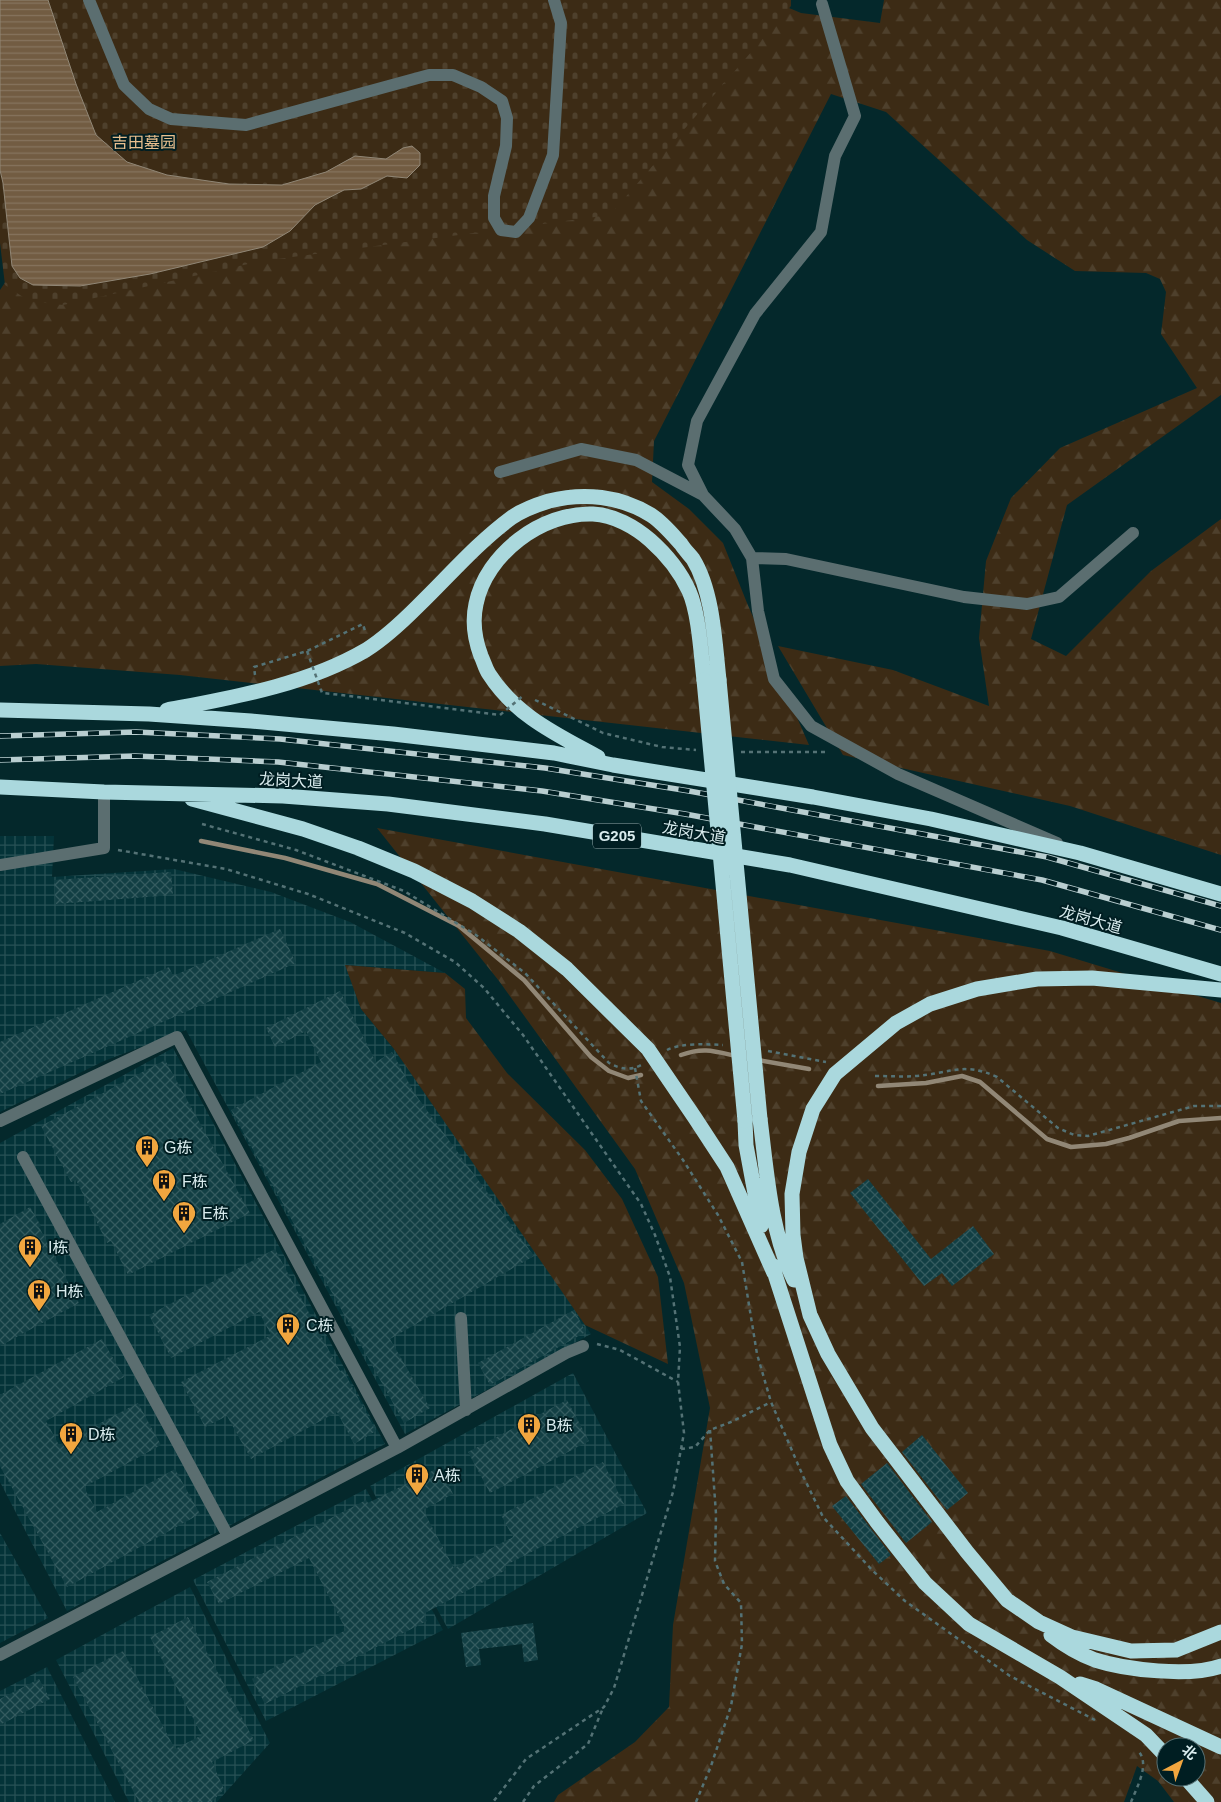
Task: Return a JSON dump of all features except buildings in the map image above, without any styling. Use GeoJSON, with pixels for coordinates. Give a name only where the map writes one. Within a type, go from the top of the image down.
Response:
{"type":"FeatureCollection","features":[{"type":"Feature","properties":{"kind":"highway"},"geometry":{"type":"LineString","coordinates":[[149,714],[285,684],[346,661],[368,649],[392,632],[492,534],[513,516],[537,504],[569,496],[597,496],[625,502],[653,516],[674,536],[693,559],[706,590],[713,624],[711,680],[752,1120],[781,1247],[828,1354],[872,1428],[961,1544],[1008,1600],[1040,1628],[1067,1647],[1094,1660],[1129,1668],[1176,1672],[1212,1669],[1221,1666]]}},
{"type":"Feature","properties":{"kind":"highway"},"geometry":{"type":"LineString","coordinates":[[613,765],[537,724],[519,710],[500,690],[487,672],[478,648],[474,626],[476,604],[483,584],[507,550],[524,536],[544,524],[568,516],[594,514],[619,520],[640,531],[661,549],[678,569],[690,593],[711,680]]}},
{"type":"Feature","properties":{"kind":"highway"},"geometry":{"type":"LineString","coordinates":[[0,710],[149,714],[393,734],[554,753],[613,765],[813,797],[922,817],[1080,853],[1221,894]]}},
{"type":"Feature","properties":{"kind":"highway","name":"龙岗大道"},"geometry":{"type":"LineString","coordinates":[[0,787],[104,792],[283,796],[388,804],[545,824],[790,865],[1062,928],[1221,974]]}},
{"type":"Feature","properties":{"kind":"highway"},"geometry":{"type":"LineString","coordinates":[[164,792],[303,829],[358,848],[414,871],[472,900],[519,931],[568,969],[648,1049],[727,1168],[751,1217],[774,1273]]}},
{"type":"Feature","properties":{"kind":"highway"},"geometry":{"type":"LineString","coordinates":[[810,1315],[793,1235],[792,1194],[799,1152],[813,1109],[835,1074],[890,1028],[930,1004],[977,989],[1037,978],[1092,978],[1221,990]]}},
{"type":"Feature","properties":{"kind":"highway"},"geometry":{"type":"LineString","coordinates":[[752,1120],[746,1145],[760,1222],[774,1273],[830,1445],[847,1480],[925,1583],[969,1624],[1060,1677],[1146,1735],[1156,1746]]}},
{"type":"Feature","properties":{"kind":"highway"},"geometry":{"type":"LineString","coordinates":[[1008,1600],[1039,1622],[1072,1637],[1131,1651],[1176,1650],[1221,1632]]}},
{"type":"Feature","properties":{"kind":"highway"},"geometry":{"type":"LineString","coordinates":[[1060,1677],[1096,1689],[1221,1746]]}},
{"type":"Feature","properties":{"kind":"highway"},"geometry":{"type":"LineString","coordinates":[[1194,1787],[1207,1802]]}},
{"type":"Feature","properties":{"kind":"street"},"geometry":{"type":"LineString","coordinates":[[89,0],[124,86],[149,109],[171,119],[246,125],[429,75],[453,75],[481,87],[502,101],[507,118],[506,146],[494,196],[494,218],[501,230],[516,232],[529,218],[553,155],[562,23],[554,0]]}},
{"type":"Feature","properties":{"kind":"street"},"geometry":{"type":"LineString","coordinates":[[822,4],[855,116],[835,156],[821,232],[754,314],[697,421],[688,465],[703,495],[735,529],[752,558],[758,611],[774,679],[811,726],[898,774],[1080,853]]}},
{"type":"Feature","properties":{"kind":"street"},"geometry":{"type":"LineString","coordinates":[[500,472],[581,449],[636,460],[703,495]]}},
{"type":"Feature","properties":{"kind":"street"},"geometry":{"type":"LineString","coordinates":[[752,558],[786,559],[964,597],[1027,604],[1060,597],[1132,533]]}},
{"type":"Feature","properties":{"kind":"street"},"geometry":{"type":"LineString","coordinates":[[0,865],[104,848],[104,792]]}},
{"type":"Feature","properties":{"kind":"street"},"geometry":{"type":"LineString","coordinates":[[0,1121],[177,1037],[397,1448]]}},
{"type":"Feature","properties":{"kind":"street"},"geometry":{"type":"LineString","coordinates":[[23,1157],[228,1536]]}},
{"type":"Feature","properties":{"kind":"street"},"geometry":{"type":"LineString","coordinates":[[462,1318],[466,1410]]}},
{"type":"Feature","properties":{"kind":"street"},"geometry":{"type":"LineString","coordinates":[[0,1655],[397,1448],[566,1353],[583,1346]]}},
{"type":"Feature","properties":{"kind":"path"},"geometry":{"type":"LineString","coordinates":[[255,675],[254,667],[307,651],[363,624],[365,632]]}},
{"type":"Feature","properties":{"kind":"path"},"geometry":{"type":"LineString","coordinates":[[307,651],[322,693],[500,716],[524,695]]}},
{"type":"Feature","properties":{"kind":"path"},"geometry":{"type":"LineString","coordinates":[[533,699],[603,733]]}},
{"type":"Feature","properties":{"kind":"path"},"geometry":{"type":"LineString","coordinates":[[202,824],[296,850],[404,891],[476,935],[525,973],[609,1063],[620,1069],[635,1068],[642,1064]]}},
{"type":"Feature","properties":{"kind":"path"},"geometry":{"type":"LineString","coordinates":[[104,848],[226,869],[308,894],[405,933],[455,962],[484,988],[523,1035],[641,1204],[655,1235],[670,1277],[680,1347],[678,1382],[684,1433],[673,1492],[614,1688],[588,1744],[534,1786],[522,1802]]}},
{"type":"Feature","properties":{"kind":"path"},"geometry":{"type":"LineString","coordinates":[[635,1068],[641,1102]]}},
{"type":"Feature","properties":{"kind":"path"},"geometry":{"type":"LineString","coordinates":[[876,1076],[916,1076],[957,1068],[969,1068],[986,1072],[997,1077],[1058,1128],[1074,1135],[1088,1136],[1194,1106],[1221,1106]]}},
{"type":"Feature","properties":{"kind":"path"},"geometry":{"type":"LineString","coordinates":[[583,1346],[594,1344],[620,1350],[678,1382]]}},
{"type":"Feature","properties":{"kind":"path"},"geometry":{"type":"LineString","coordinates":[[682,1449],[695,1447],[710,1430],[771,1402]]}},
{"type":"Feature","properties":{"kind":"path"},"geometry":{"type":"LineString","coordinates":[[696,1802],[711,1766],[731,1706],[742,1644],[741,1603],[724,1584],[715,1561],[716,1514],[710,1430]]}},
{"type":"Feature","properties":{"kind":"path"},"geometry":{"type":"LineString","coordinates":[[493,1802],[526,1759],[604,1707]]}},
{"type":"Feature","properties":{"kind":"path"},"geometry":{"type":"LineString","coordinates":[[1130,1802],[1143,1770],[1142,1756],[1137,1749]]}},
{"type":"Feature","properties":{"kind":"shaded area"},"geometry":{"type":"Polygon","coordinates":[[[0,0],[48,0],[76,84],[96,135],[127,162],[167,175],[229,184],[282,185],[326,172],[355,156],[386,159],[403,148],[412,146],[420,153],[420,165],[407,178],[387,176],[361,189],[344,190],[315,205],[290,231],[263,247],[150,274],[80,286],[33,285],[20,278],[12,266],[0,170],[0,0]]]}},
{"type":"Feature","properties":{"kind":"shaded area"},"geometry":{"type":"Polygon","coordinates":[[[0,836],[54,836],[52,877],[174,869],[271,892],[350,922],[445,973],[346,965],[361,1009],[394,1049],[591,1334],[405,1434],[186,1030],[104,1061],[0,1112],[0,836]]]}},
{"type":"Feature","properties":{"kind":"shaded area"},"geometry":{"type":"Polygon","coordinates":[[[173,1048],[385,1444],[67,1611],[0,1482],[0,1143],[173,1048]]]}},
{"type":"Feature","properties":{"kind":"shaded area"},"geometry":{"type":"Polygon","coordinates":[[[573,1373],[647,1513],[448,1629],[370,1486],[573,1373]]]}},
{"type":"Feature","properties":{"kind":"shaded area"},"geometry":{"type":"Polygon","coordinates":[[[366,1489],[443,1630],[266,1721],[193,1580],[366,1489]]]}},
{"type":"Feature","properties":{"kind":"shaded area"},"geometry":{"type":"Polygon","coordinates":[[[0,1533],[48,1618],[0,1643],[0,1533]]]}},
{"type":"Feature","properties":{"kind":"shaded area"},"geometry":{"type":"Polygon","coordinates":[[[190,1587],[270,1743],[217,1802],[129,1802],[56,1660],[190,1587]]]}},
{"type":"Feature","properties":{"kind":"shaded area"},"geometry":{"type":"Polygon","coordinates":[[[47,1667],[115,1802],[0,1802],[0,1691],[47,1667]]]}},
{"type":"Feature","properties":{"kind":"green space","name":"吉田墓园"},"geometry":{"type":"Polygon","coordinates":[[[0,0],[791,0],[791,6],[610,215],[262,261],[63,305],[29,301],[5,285],[0,243],[0,0]]]}},
{"type":"Feature","properties":{"kind":"green space"},"geometry":{"type":"Polygon","coordinates":[[[770,0],[801,13],[880,23],[884,0],[1221,0],[1221,395],[1067,505],[1031,639],[1066,656],[1151,571],[1221,519],[1221,855],[1070,806],[843,755],[778,646],[893,670],[989,706],[979,638],[986,561],[1011,498],[1060,448],[1197,388],[1161,334],[1166,292],[1160,279],[1146,273],[1075,271],[1027,240],[886,112],[831,94],[654,441],[652,482],[689,509],[723,543],[809,745],[180,675],[36,664],[0,666],[0,290],[148,69],[770,0]]]}},
{"type":"Feature","properties":{"kind":"green space"},"geometry":{"type":"Polygon","coordinates":[[[377,828],[1050,951],[1221,1003],[1221,1802],[1174,1802],[1163,1787],[1206,1787],[1206,1737],[1156,1737],[1156,1780],[1137,1766],[1124,1802],[554,1802],[558,1795],[635,1742],[669,1707],[673,1625],[710,1408],[684,1283],[635,1169],[499,981],[377,828]]]}},
{"type":"Feature","properties":{"kind":"green space"},"geometry":{"type":"Polygon","coordinates":[[[345,965],[445,973],[465,989],[466,1018],[507,1073],[585,1150],[622,1199],[658,1277],[668,1364],[585,1325],[394,1049],[361,1009],[345,965]]]}},
{"type":"Feature","properties":{"kind":"waterway"},"geometry":{"type":"LineString","coordinates":[[201,841],[285,858],[377,884],[459,926],[524,980],[591,1057],[609,1071],[628,1078],[641,1075]]}},
{"type":"Feature","properties":{"kind":"waterway"},"geometry":{"type":"LineString","coordinates":[[681,1055],[702,1050],[736,1056]]}},
{"type":"Feature","properties":{"kind":"waterway"},"geometry":{"type":"LineString","coordinates":[[758,1060],[809,1069]]}},
{"type":"Feature","properties":{"kind":"waterway"},"geometry":{"type":"LineString","coordinates":[[878,1086],[926,1083],[962,1076],[980,1082],[1047,1139],[1071,1147],[1106,1144],[1179,1121],[1221,1118]]}},
{"type":"Feature","properties":{"kind":"railway"},"geometry":{"type":"LineString","coordinates":[[0,736],[136,732],[280,739],[545,768],[689,791],[1047,857],[1221,906]]}},
{"type":"Feature","properties":{"kind":"railway"},"geometry":{"type":"LineString","coordinates":[[0,760],[135,756],[278,762],[542,791],[685,814],[1042,880],[1221,930]]}},
{"type":"Feature","properties":{"kind":"place","name":"G栋"},"geometry":{"type":"Point","coordinates":[147,1168]}},
{"type":"Feature","properties":{"kind":"place","name":"F栋"},"geometry":{"type":"Point","coordinates":[164,1202]}},
{"type":"Feature","properties":{"kind":"place","name":"E栋"},"geometry":{"type":"Point","coordinates":[184,1234]}},
{"type":"Feature","properties":{"kind":"place","name":"I栋"},"geometry":{"type":"Point","coordinates":[30,1268]}},
{"type":"Feature","properties":{"kind":"place","name":"H栋"},"geometry":{"type":"Point","coordinates":[39,1312]}},
{"type":"Feature","properties":{"kind":"place","name":"C栋"},"geometry":{"type":"Point","coordinates":[288,1346]}},
{"type":"Feature","properties":{"kind":"place","name":"B栋"},"geometry":{"type":"Point","coordinates":[529,1446]}},
{"type":"Feature","properties":{"kind":"place","name":"D栋"},"geometry":{"type":"Point","coordinates":[71,1455]}},
{"type":"Feature","properties":{"kind":"place","name":"A栋"},"geometry":{"type":"Point","coordinates":[417,1496]}}]}
